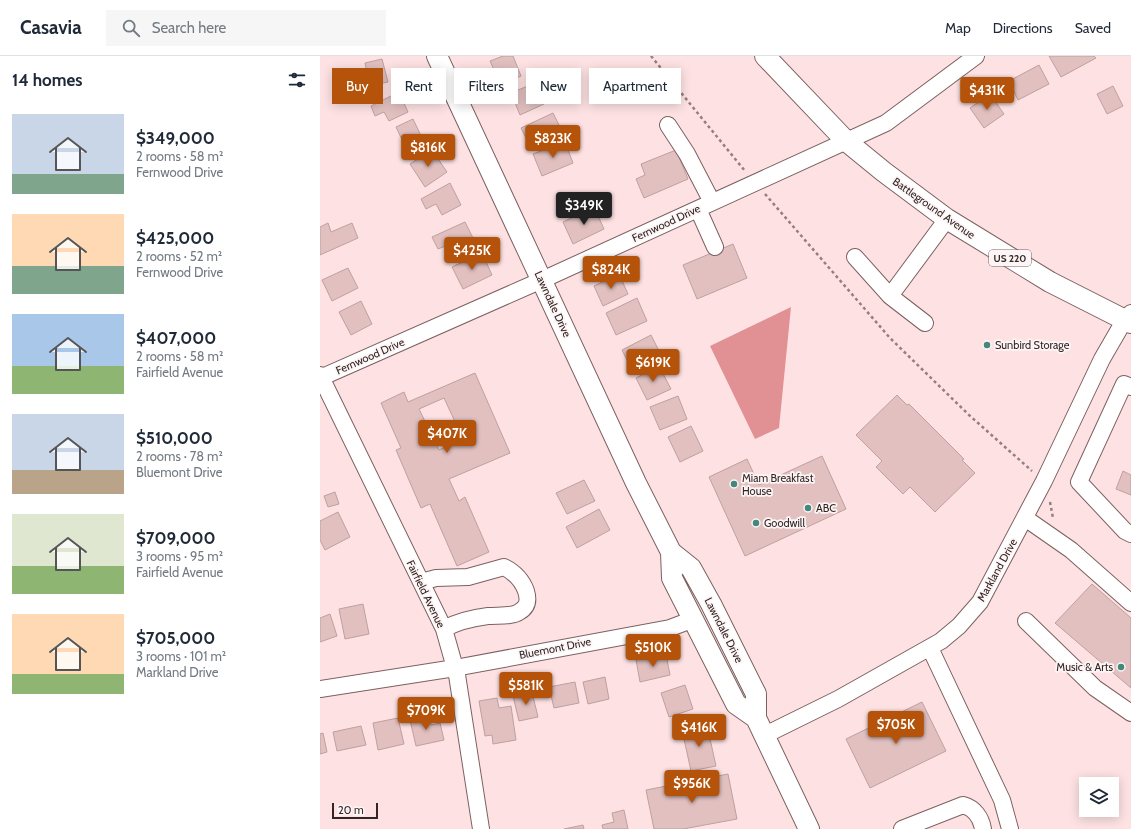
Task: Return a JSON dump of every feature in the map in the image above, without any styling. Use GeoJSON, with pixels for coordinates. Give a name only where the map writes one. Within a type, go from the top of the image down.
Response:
{"type":"FeatureCollection","features":[{"type":"Feature","properties":{"kind":"main road","name":"Lawndale Drive"},"geometry":{"type":"LineString","coordinates":[[437,56],[636,483],[671,552],[672,578],[736,704],[761,726]]}},
{"type":"Feature","properties":{"kind":"main road","name":"Battleground Avenue"},"geometry":{"type":"LineString","coordinates":[[765,56],[846,141],[884,172],[947,219],[1050,282],[1129,319]]}},
{"type":"Feature","properties":{"kind":"main road","name":"Lawndale Drive"},"geometry":{"type":"LineString","coordinates":[[671,552],[692,568],[756,694],[761,726],[809,829]]}},
{"type":"Feature","properties":{"kind":"street","name":"Fernwood Drive"},"geometry":{"type":"LineString","coordinates":[[320,377],[542,280],[886,123],[976,56]]}},
{"type":"Feature","properties":{"kind":"street"},"geometry":{"type":"LineString","coordinates":[[668,125],[686,154],[712,202]]}},
{"type":"Feature","properties":{"kind":"street"},"geometry":{"type":"LineString","coordinates":[[698,209],[715,247]]}},
{"type":"Feature","properties":{"kind":"street"},"geometry":{"type":"LineString","coordinates":[[890,296],[947,219]]}},
{"type":"Feature","properties":{"kind":"street"},"geometry":{"type":"LineString","coordinates":[[855,257],[890,296],[925,323]]}},
{"type":"Feature","properties":{"kind":"street","name":"Markland Drive"},"geometry":{"type":"LineString","coordinates":[[761,726],[838,699],[930,648],[959,626],[980,602],[1044,481],[1102,359],[1129,319]]}},
{"type":"Feature","properties":{"kind":"street","name":"Fairfield Avenue"},"geometry":{"type":"LineString","coordinates":[[320,377],[444,629],[455,668],[481,829]]}},
{"type":"Feature","properties":{"kind":"street"},"geometry":{"type":"LineString","coordinates":[[1131,387],[1124,384],[1079,482],[1125,530],[1131,534]]}},
{"type":"Feature","properties":{"kind":"street"},"geometry":{"type":"LineString","coordinates":[[1025,518],[1071,550],[1131,603]]}},
{"type":"Feature","properties":{"kind":"street"},"geometry":{"type":"LineString","coordinates":[[421,582],[436,578],[468,576],[504,567],[512,571],[524,585],[528,599],[527,606],[518,613],[486,616],[457,622],[444,629]]}},
{"type":"Feature","properties":{"kind":"street","name":"Bluemont Drive"},"geometry":{"type":"LineString","coordinates":[[320,689],[455,668],[670,628],[694,619]]}},
{"type":"Feature","properties":{"kind":"street"},"geometry":{"type":"LineString","coordinates":[[1026,620],[1095,688],[1131,713]]}},
{"type":"Feature","properties":{"kind":"street"},"geometry":{"type":"LineString","coordinates":[[930,648],[1002,800],[1010,829]]}},
{"type":"Feature","properties":{"kind":"street"},"geometry":{"type":"LineString","coordinates":[[902,829],[963,805],[969,806],[977,814],[983,829]]}},
{"type":"Feature","properties":{"kind":"path"},"geometry":{"type":"LineString","coordinates":[[651,56],[754,183],[890,338],[969,415],[1044,481]]}},
{"type":"Feature","properties":{"kind":"shaded area"},"geometry":{"type":"Polygon","coordinates":[[[791,307],[779,428],[755,439],[710,346],[791,307]]]}},
{"type":"Feature","properties":{"kind":"building"},"geometry":{"type":"Polygon","coordinates":[[[503,56],[513,56],[518,68],[493,68],[490,61],[503,56]]]}},
{"type":"Feature","properties":{"kind":"building"},"geometry":{"type":"Polygon","coordinates":[[[1049,56],[1094,56],[1096,58],[1061,77],[1049,56]]]}},
{"type":"Feature","properties":{"kind":"building"},"geometry":{"type":"Polygon","coordinates":[[[382,59],[388,82],[383,83],[383,68],[366,68],[365,63],[382,59]]]}},
{"type":"Feature","properties":{"kind":"building"},"geometry":{"type":"Polygon","coordinates":[[[1039,65],[1049,84],[1018,100],[1009,81],[1039,65]]]}},
{"type":"Feature","properties":{"kind":"building"},"geometry":{"type":"Polygon","coordinates":[[[518,68],[521,76],[518,77],[518,68]]]}},
{"type":"Feature","properties":{"kind":"building"},"geometry":{"type":"Polygon","coordinates":[[[1113,86],[1123,106],[1107,114],[1097,94],[1113,86]]]}},
{"type":"Feature","properties":{"kind":"building"},"geometry":{"type":"Polygon","coordinates":[[[526,87],[526,104],[544,104],[520,115],[516,104],[518,104],[518,90],[526,87]]]}},
{"type":"Feature","properties":{"kind":"building"},"geometry":{"type":"Polygon","coordinates":[[[990,94],[1004,114],[984,128],[970,108],[990,94]]]}},
{"type":"Feature","properties":{"kind":"building"},"geometry":{"type":"Polygon","coordinates":[[[391,96],[391,104],[404,104],[408,112],[389,121],[384,112],[375,116],[371,106],[375,104],[383,104],[383,100],[391,96]]]}},
{"type":"Feature","properties":{"kind":"building"},"geometry":{"type":"Polygon","coordinates":[[[553,113],[564,135],[532,150],[521,128],[553,113]]]}},
{"type":"Feature","properties":{"kind":"building"},"geometry":{"type":"Polygon","coordinates":[[[413,119],[424,142],[407,150],[396,127],[413,119]]]}},
{"type":"Feature","properties":{"kind":"building"},"geometry":{"type":"Polygon","coordinates":[[[565,142],[573,163],[542,176],[533,154],[565,142]]]}},
{"type":"Feature","properties":{"kind":"building"},"geometry":{"type":"Polygon","coordinates":[[[432,150],[447,172],[425,187],[410,164],[432,150]]]}},
{"type":"Feature","properties":{"kind":"building"},"geometry":{"type":"Polygon","coordinates":[[[676,150],[688,179],[644,198],[636,179],[645,175],[641,164],[676,150]]]}},
{"type":"Feature","properties":{"kind":"building"},"geometry":{"type":"Polygon","coordinates":[[[450,183],[461,205],[442,215],[436,204],[426,209],[421,199],[450,183]]]}},
{"type":"Feature","properties":{"kind":"building"},"geometry":{"type":"Polygon","coordinates":[[[594,207],[604,229],[573,244],[563,222],[594,207]]]}},
{"type":"Feature","properties":{"kind":"building"},"geometry":{"type":"Polygon","coordinates":[[[465,222],[477,246],[454,257],[448,245],[438,249],[432,237],[465,222]]]}},
{"type":"Feature","properties":{"kind":"building"},"geometry":{"type":"Polygon","coordinates":[[[328,223],[331,232],[352,223],[358,238],[320,255],[320,227],[328,223]]]}},
{"type":"Feature","properties":{"kind":"building"},"geometry":{"type":"Polygon","coordinates":[[[733,244],[747,278],[697,299],[683,265],[733,244]]]}},
{"type":"Feature","properties":{"kind":"building"},"geometry":{"type":"Polygon","coordinates":[[[482,253],[492,275],[463,289],[452,267],[482,253]]]}},
{"type":"Feature","properties":{"kind":"building"},"geometry":{"type":"Polygon","coordinates":[[[348,268],[358,288],[332,301],[322,280],[348,268]]]}},
{"type":"Feature","properties":{"kind":"building"},"geometry":{"type":"Polygon","coordinates":[[[619,274],[628,294],[603,306],[594,286],[619,274]]]}},
{"type":"Feature","properties":{"kind":"building"},"geometry":{"type":"Polygon","coordinates":[[[637,298],[647,321],[616,335],[606,313],[637,298]]]}},
{"type":"Feature","properties":{"kind":"building"},"geometry":{"type":"Polygon","coordinates":[[[361,301],[372,324],[351,335],[339,312],[361,301]]]}},
{"type":"Feature","properties":{"kind":"building"},"geometry":{"type":"Polygon","coordinates":[[[651,335],[662,357],[633,372],[622,350],[651,335]]]}},
{"type":"Feature","properties":{"kind":"building"},"geometry":{"type":"Polygon","coordinates":[[[659,366],[671,389],[647,400],[636,378],[659,366]]]}},
{"type":"Feature","properties":{"kind":"building"},"geometry":{"type":"Polygon","coordinates":[[[475,373],[510,453],[449,479],[459,501],[465,497],[489,552],[457,566],[430,504],[421,508],[396,450],[401,448],[381,403],[404,392],[408,402],[475,373]],[[444,398],[419,409],[439,450],[463,439],[444,398]]]}},
{"type":"Feature","properties":{"kind":"building"},"geometry":{"type":"Polygon","coordinates":[[[897,395],[907,405],[909,404],[964,459],[962,460],[975,473],[935,512],[910,487],[903,494],[876,467],[882,461],[856,435],[897,395]]]}},
{"type":"Feature","properties":{"kind":"building"},"geometry":{"type":"Polygon","coordinates":[[[678,396],[687,419],[660,430],[650,407],[678,396]]]}},
{"type":"Feature","properties":{"kind":"building"},"geometry":{"type":"Polygon","coordinates":[[[691,426],[703,451],[680,462],[668,437],[691,426]]]}},
{"type":"Feature","properties":{"kind":"building"},"geometry":{"type":"Polygon","coordinates":[[[822,456],[846,509],[745,556],[709,477],[747,459],[759,485],[822,456]]]}},
{"type":"Feature","properties":{"kind":"building"},"geometry":{"type":"Polygon","coordinates":[[[1123,471],[1131,475],[1131,495],[1116,489],[1123,471]]]}},
{"type":"Feature","properties":{"kind":"building"},"geometry":{"type":"Polygon","coordinates":[[[584,480],[595,501],[567,514],[556,493],[584,480]]]}},
{"type":"Feature","properties":{"kind":"building"},"geometry":{"type":"Polygon","coordinates":[[[335,492],[339,504],[328,507],[324,496],[335,492]]]}},
{"type":"Feature","properties":{"kind":"building"},"geometry":{"type":"Polygon","coordinates":[[[599,509],[610,530],[577,548],[566,527],[599,509]]]}},
{"type":"Feature","properties":{"kind":"building"},"geometry":{"type":"Polygon","coordinates":[[[338,512],[350,537],[325,550],[320,540],[320,521],[338,512]]]}},
{"type":"Feature","properties":{"kind":"building"},"geometry":{"type":"Polygon","coordinates":[[[1092,584],[1131,618],[1131,688],[1055,623],[1092,584]]]}},
{"type":"Feature","properties":{"kind":"building"},"geometry":{"type":"Polygon","coordinates":[[[363,604],[369,634],[345,639],[339,609],[363,604]]]}},
{"type":"Feature","properties":{"kind":"building"},"geometry":{"type":"Polygon","coordinates":[[[330,614],[337,636],[320,642],[320,618],[330,614]]]}},
{"type":"Feature","properties":{"kind":"building"},"geometry":{"type":"Polygon","coordinates":[[[666,654],[670,675],[640,682],[636,660],[666,654]]]}},
{"type":"Feature","properties":{"kind":"building"},"geometry":{"type":"Polygon","coordinates":[[[605,677],[609,699],[588,704],[583,682],[605,677]]]}},
{"type":"Feature","properties":{"kind":"building"},"geometry":{"type":"Polygon","coordinates":[[[575,682],[579,703],[554,708],[549,687],[575,682]]]}},
{"type":"Feature","properties":{"kind":"building"},"geometry":{"type":"Polygon","coordinates":[[[685,685],[693,709],[669,717],[661,693],[685,685]]]}},
{"type":"Feature","properties":{"kind":"building"},"geometry":{"type":"Polygon","coordinates":[[[532,692],[538,717],[519,721],[513,696],[532,692]]]}},
{"type":"Feature","properties":{"kind":"building"},"geometry":{"type":"Polygon","coordinates":[[[497,698],[499,708],[511,706],[516,740],[493,744],[492,735],[485,736],[479,701],[497,698]]]}},
{"type":"Feature","properties":{"kind":"building"},"geometry":{"type":"Polygon","coordinates":[[[922,702],[946,751],[870,788],[846,739],[922,702]]]}},
{"type":"Feature","properties":{"kind":"building"},"geometry":{"type":"Polygon","coordinates":[[[429,715],[431,725],[440,723],[444,740],[416,746],[410,720],[429,715]]]}},
{"type":"Feature","properties":{"kind":"building"},"geometry":{"type":"Polygon","coordinates":[[[398,718],[404,744],[378,750],[373,723],[398,718]]]}},
{"type":"Feature","properties":{"kind":"building"},"geometry":{"type":"Polygon","coordinates":[[[707,725],[716,766],[691,771],[682,730],[707,725]]]}},
{"type":"Feature","properties":{"kind":"building"},"geometry":{"type":"Polygon","coordinates":[[[361,726],[366,745],[337,751],[333,732],[361,726]]]}},
{"type":"Feature","properties":{"kind":"building"},"geometry":{"type":"Polygon","coordinates":[[[323,733],[327,752],[320,754],[320,734],[323,733]]]}},
{"type":"Feature","properties":{"kind":"building"},"geometry":{"type":"Polygon","coordinates":[[[728,774],[737,819],[683,829],[654,829],[646,790],[728,774]]]}},
{"type":"Feature","properties":{"kind":"building"},"geometry":{"type":"Polygon","coordinates":[[[624,810],[628,829],[603,829],[602,825],[614,822],[612,813],[624,810]]]}},
{"type":"Feature","properties":{"kind":"building"},"geometry":{"type":"Polygon","coordinates":[[[583,825],[584,829],[564,829],[583,825]]]}},
{"type":"Feature","properties":{"kind":"place","name":"Sunbird Storage"},"geometry":{"type":"Point","coordinates":[987,345]}},
{"type":"Feature","properties":{"kind":"place","name":"Miam Breakfast House"},"geometry":{"type":"Point","coordinates":[734,484]}},
{"type":"Feature","properties":{"kind":"place","name":"ABC"},"geometry":{"type":"Point","coordinates":[808,508]}},
{"type":"Feature","properties":{"kind":"place","name":"Goodwill"},"geometry":{"type":"Point","coordinates":[756,523]}},
{"type":"Feature","properties":{"kind":"place","name":"Music & Arts"},"geometry":{"type":"Point","coordinates":[1121,667]}}]}
